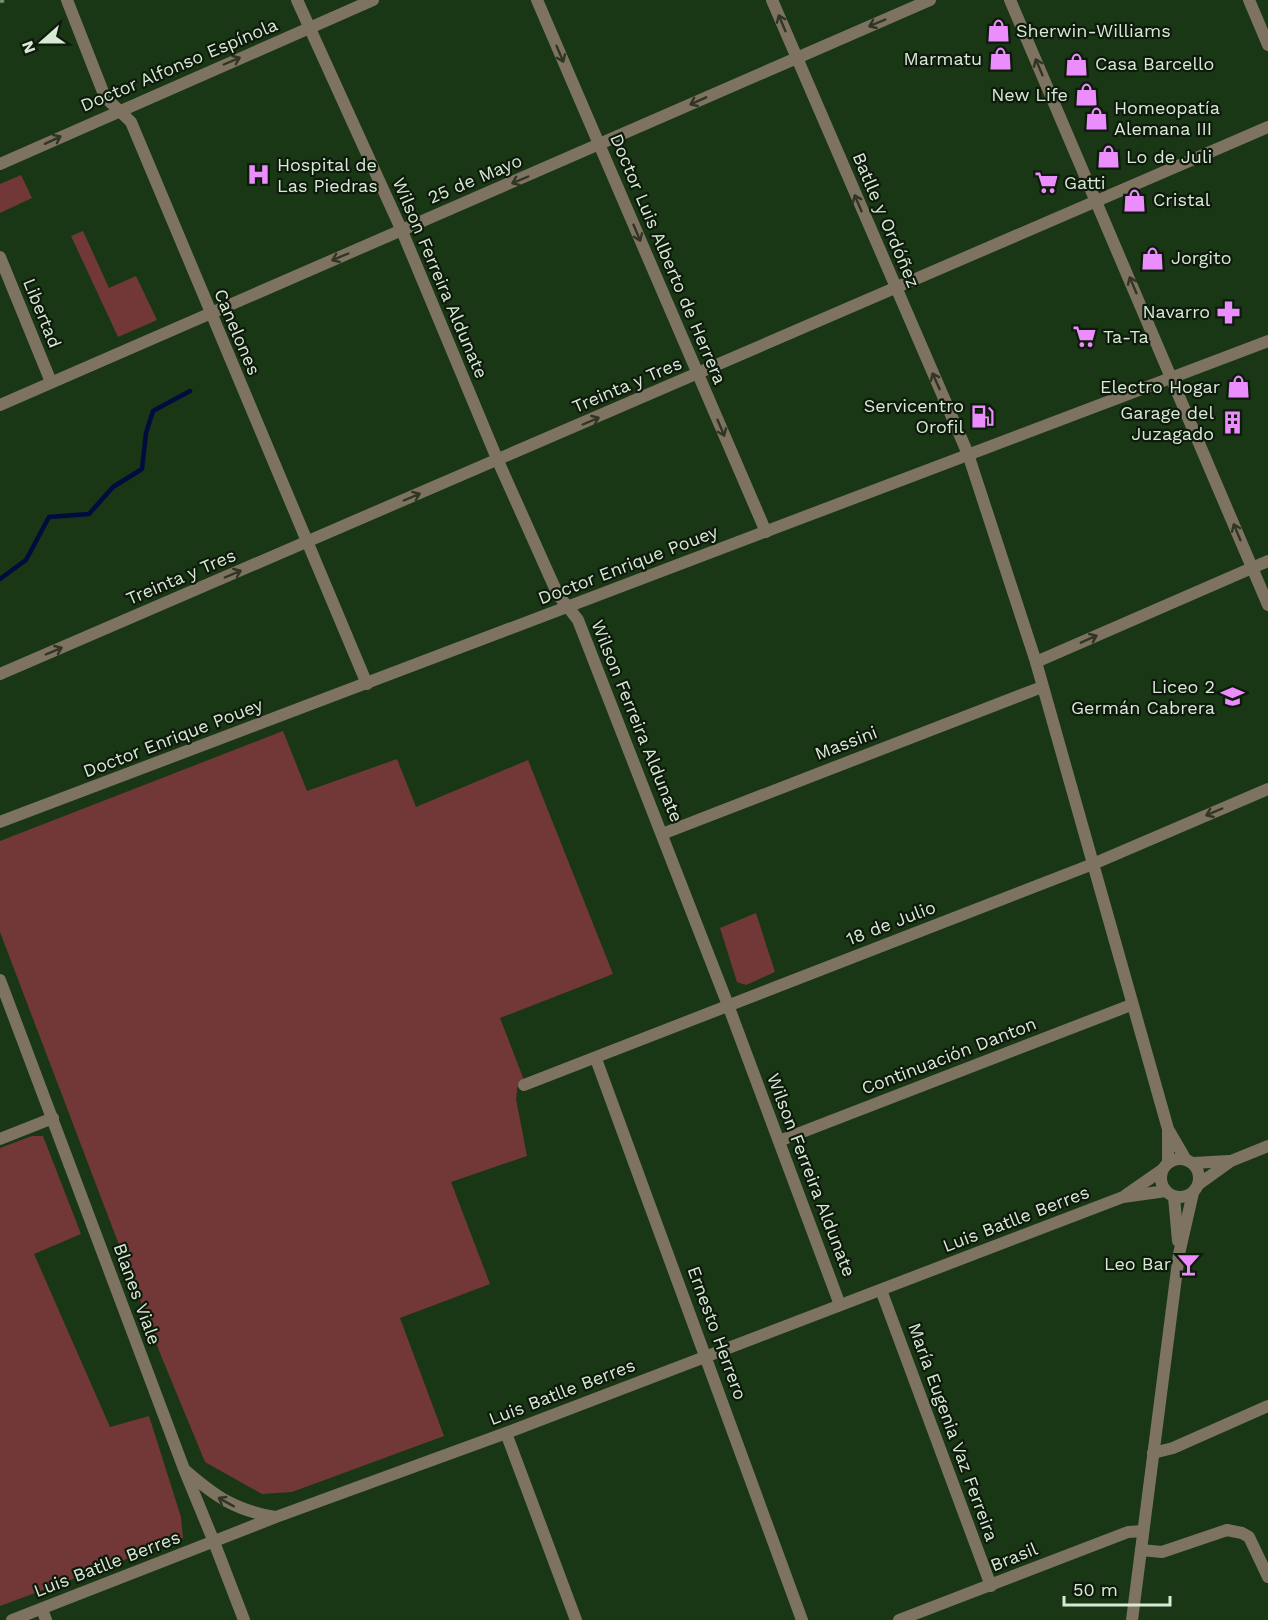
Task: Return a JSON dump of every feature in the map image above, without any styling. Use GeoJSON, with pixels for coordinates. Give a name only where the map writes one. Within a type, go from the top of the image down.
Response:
{"type":"FeatureCollection","features":[{"type":"Feature","properties":{"kind":"street","name":"Canelones"},"geometry":{"type":"LineString","coordinates":[[67,0],[105,97],[131,122],[367,684]]}},
{"type":"Feature","properties":{"kind":"street","name":"Wilson Ferreira Aldunate"},"geometry":{"type":"LineString","coordinates":[[297,0],[402,231],[498,461],[558,595],[578,620],[728,1005],[840,1305]]}},
{"type":"Feature","properties":{"kind":"street","name":"Doctor Alfonso Espínola"},"geometry":{"type":"LineString","coordinates":[[0,164],[373,0]]}},
{"type":"Feature","properties":{"kind":"street","name":"Doctor Luis Alberto de Herrera"},"geometry":{"type":"LineString","coordinates":[[537,0],[766,532]]}},
{"type":"Feature","properties":{"kind":"street","name":"Batlle y Ordóñez"},"geometry":{"type":"LineString","coordinates":[[771,0],[968,454],[1036,662],[1167,1129]]}},
{"type":"Feature","properties":{"kind":"street","name":"25 de Mayo"},"geometry":{"type":"LineString","coordinates":[[0,405],[930,0]]}},
{"type":"Feature","properties":{"kind":"street"},"geometry":{"type":"LineString","coordinates":[[1010,0],[1173,377],[1268,605]]}},
{"type":"Feature","properties":{"kind":"street"},"geometry":{"type":"LineString","coordinates":[[1249,0],[1268,45]]}},
{"type":"Feature","properties":{"kind":"street","name":"Treinta y Tres"},"geometry":{"type":"LineString","coordinates":[[0,674],[498,461],[894,286],[1268,127]]}},
{"type":"Feature","properties":{"kind":"street","name":"Libertad"},"geometry":{"type":"LineString","coordinates":[[0,257],[51,382]]}},
{"type":"Feature","properties":{"kind":"street","name":"Doctor Enrique Pouey"},"geometry":{"type":"LineString","coordinates":[[0,822],[1268,341]]}},
{"type":"Feature","properties":{"kind":"street"},"geometry":{"type":"LineString","coordinates":[[1036,662],[1268,561]]}},
{"type":"Feature","properties":{"kind":"street","name":"Massini"},"geometry":{"type":"LineString","coordinates":[[662,834],[1042,687]]}},
{"type":"Feature","properties":{"kind":"street","name":"18 de Julio"},"geometry":{"type":"LineString","coordinates":[[524,1085],[596,1059],[728,1005],[1093,864],[1268,789]]}},
{"type":"Feature","properties":{"kind":"street","name":"Blanes Viale"},"geometry":{"type":"LineString","coordinates":[[0,980],[184,1469],[244,1620]]}},
{"type":"Feature","properties":{"kind":"street","name":"Continuación Danton"},"geometry":{"type":"LineString","coordinates":[[779,1141],[1131,1005]]}},
{"type":"Feature","properties":{"kind":"street","name":"Ernesto Herrero"},"geometry":{"type":"LineString","coordinates":[[596,1059],[802,1620]]}},
{"type":"Feature","properties":{"kind":"street"},"geometry":{"type":"LineString","coordinates":[[0,1138],[53,1118]]}},
{"type":"Feature","properties":{"kind":"street"},"geometry":{"type":"LineString","coordinates":[[1132,1620],[1179,1254],[1198,1173],[1167,1129]]}},
{"type":"Feature","properties":{"kind":"street"},"geometry":{"type":"LineString","coordinates":[[1167,1129],[1166,1167],[1162,1181],[1170,1194],[1179,1254]]}},
{"type":"Feature","properties":{"kind":"street"},"geometry":{"type":"LineString","coordinates":[[1170,1194],[1182,1198],[1231,1161],[1268,1146]]}},
{"type":"Feature","properties":{"kind":"street"},"geometry":{"type":"LineString","coordinates":[[1166,1167],[1177,1159],[1190,1162],[1231,1161]]}},
{"type":"Feature","properties":{"kind":"street","name":"Luis Batlle Berres"},"geometry":{"type":"LineString","coordinates":[[12,1620],[44,1614],[276,1517],[506,1433],[1123,1197],[1166,1167]]}},
{"type":"Feature","properties":{"kind":"street","name":"Luis Batlle Berres"},"geometry":{"type":"LineString","coordinates":[[1123,1197],[1170,1194]]}},
{"type":"Feature","properties":{"kind":"street","name":"María Eugenia Vaz Ferreira"},"geometry":{"type":"LineString","coordinates":[[881,1290],[991,1586]]}},
{"type":"Feature","properties":{"kind":"street"},"geometry":{"type":"LineString","coordinates":[[1153,1453],[1173,1448],[1268,1406]]}},
{"type":"Feature","properties":{"kind":"street"},"geometry":{"type":"LineString","coordinates":[[506,1433],[576,1620]]}},
{"type":"Feature","properties":{"kind":"street"},"geometry":{"type":"LineString","coordinates":[[184,1469],[224,1501],[238,1508],[276,1517]]}},
{"type":"Feature","properties":{"kind":"street"},"geometry":{"type":"LineString","coordinates":[[1141,1551],[1162,1552],[1227,1530],[1236,1531],[1250,1537],[1268,1577]]}},
{"type":"Feature","properties":{"kind":"street","name":"Brasil"},"geometry":{"type":"LineString","coordinates":[[899,1620],[1128,1532],[1143,1531]]}},
{"type":"Feature","properties":{"kind":"shaded area"},"geometry":{"type":"Polygon","coordinates":[[[21,175],[32,198],[0,213],[0,184],[21,175]]]}},
{"type":"Feature","properties":{"kind":"shaded area"},"geometry":{"type":"Polygon","coordinates":[[[83,231],[109,288],[136,276],[157,320],[118,337],[71,236],[83,231]]]}},
{"type":"Feature","properties":{"kind":"shaded area"},"geometry":{"type":"Polygon","coordinates":[[[283,731],[307,791],[397,759],[416,807],[528,760],[613,974],[500,1018],[524,1080],[518,1083],[516,1099],[527,1156],[451,1182],[490,1284],[400,1318],[444,1436],[292,1492],[262,1494],[205,1462],[162,1358],[0,932],[0,841],[283,731]]]}},
{"type":"Feature","properties":{"kind":"shaded area"},"geometry":{"type":"Polygon","coordinates":[[[756,913],[775,972],[746,985],[737,982],[720,928],[756,913]]]}},
{"type":"Feature","properties":{"kind":"shaded area"},"geometry":{"type":"Polygon","coordinates":[[[32,1136],[43,1136],[81,1234],[34,1254],[110,1427],[149,1416],[181,1517],[183,1538],[0,1606],[0,1148],[32,1136]]]}},
{"type":"Feature","properties":{"kind":"waterway"},"geometry":{"type":"LineString","coordinates":[[0,579],[26,560],[49,517],[89,514],[113,487],[142,469],[146,433],[153,411],[190,391]]}},
{"type":"Feature","properties":{"kind":"railway"},"geometry":{"type":"LineString","coordinates":[[0,1],[4,0]]}},
{"type":"Feature","properties":{"kind":"place","name":"Sherwin-Williams"},"geometry":{"type":"Point","coordinates":[998,31]}},
{"type":"Feature","properties":{"kind":"place","name":"Marmatu"},"geometry":{"type":"Point","coordinates":[1000,59]}},
{"type":"Feature","properties":{"kind":"place","name":"Casa Barcello"},"geometry":{"type":"Point","coordinates":[1077,64]}},
{"type":"Feature","properties":{"kind":"place","name":"New Life"},"geometry":{"type":"Point","coordinates":[1086,95]}},
{"type":"Feature","properties":{"kind":"place","name":"Homeopatía Alemana III"},"geometry":{"type":"Point","coordinates":[1096,118]}},
{"type":"Feature","properties":{"kind":"place","name":"Lo de Juli"},"geometry":{"type":"Point","coordinates":[1108,157]}},
{"type":"Feature","properties":{"kind":"place","name":"Hospital de Las Piedras"},"geometry":{"type":"Point","coordinates":[259,175]}},
{"type":"Feature","properties":{"kind":"place","name":"Gatti"},"geometry":{"type":"Point","coordinates":[1046,183]}},
{"type":"Feature","properties":{"kind":"place","name":"Cristal"},"geometry":{"type":"Point","coordinates":[1135,200]}},
{"type":"Feature","properties":{"kind":"place","name":"Jorgito"},"geometry":{"type":"Point","coordinates":[1153,258]}},
{"type":"Feature","properties":{"kind":"place","name":"Navarro"},"geometry":{"type":"Point","coordinates":[1228,312]}},
{"type":"Feature","properties":{"kind":"place","name":"Ta-Ta"},"geometry":{"type":"Point","coordinates":[1085,337]}},
{"type":"Feature","properties":{"kind":"place","name":"Electro Hogar"},"geometry":{"type":"Point","coordinates":[1238,387]}},
{"type":"Feature","properties":{"kind":"place","name":"Servicentro Orofil"},"geometry":{"type":"Point","coordinates":[982,416]}},
{"type":"Feature","properties":{"kind":"place","name":"Garage del Juzagado"},"geometry":{"type":"Point","coordinates":[1232,423]}},
{"type":"Feature","properties":{"kind":"place","name":"Liceo 2 Germán Cabrera"},"geometry":{"type":"Point","coordinates":[1233,697]}},
{"type":"Feature","properties":{"kind":"place","name":"Leo Bar"},"geometry":{"type":"Point","coordinates":[1189,1264]}}]}
